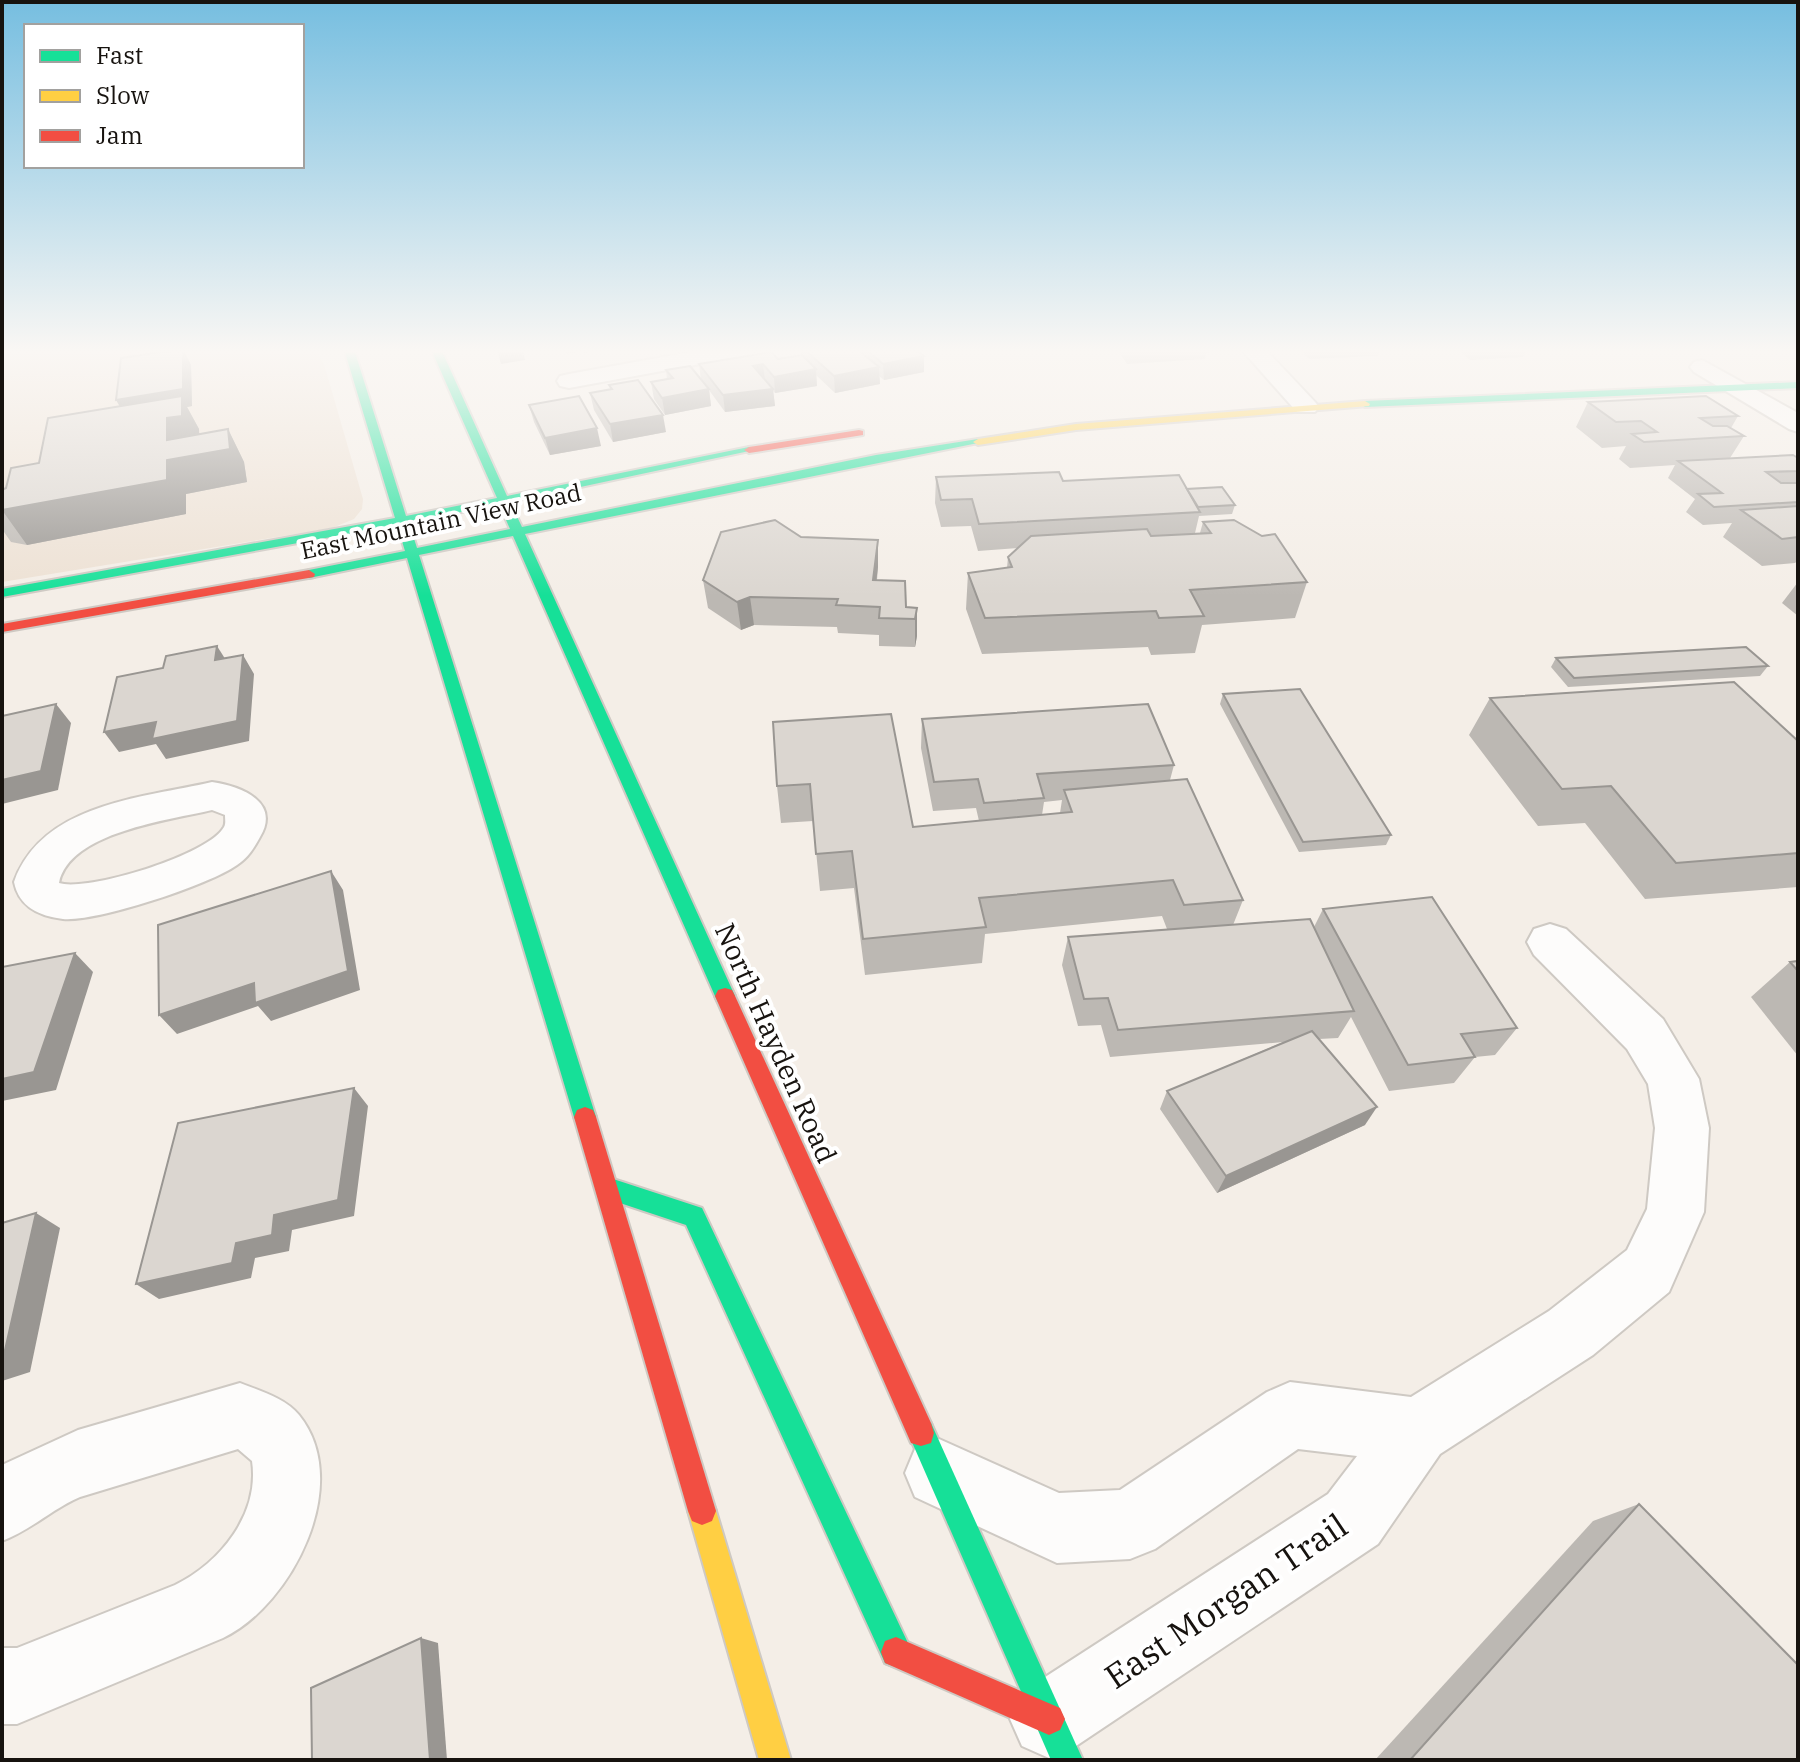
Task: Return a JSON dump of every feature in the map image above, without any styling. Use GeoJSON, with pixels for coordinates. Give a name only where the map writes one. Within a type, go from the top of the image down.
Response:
{"type":"FeatureCollection","features":[{"type":"Feature","properties":{"kind":"main road"},"geometry":{"type":"LineString","coordinates":[[375,431],[607,1188],[775,1760]]}},
{"type":"Feature","properties":{"kind":"main road","name":"North Hayden Road"},"geometry":{"type":"LineString","coordinates":[[474,431],[634,796],[1058,1739]]}},
{"type":"Feature","properties":{"kind":"main road","name":"East Mountain View Road"},"geometry":{"type":"LineString","coordinates":[[2,593],[400,521],[786,443],[869,431]]}},
{"type":"Feature","properties":{"kind":"main road","name":"East Mountain View Road"},"geometry":{"type":"LineString","coordinates":[[2,628],[412,554],[876,458],[1049,431]]}},
{"type":"Feature","properties":{"kind":"main road"},"geometry":{"type":"LineString","coordinates":[[607,1188],[694,1216],[897,1655],[1058,1739]]}},
{"type":"Feature","properties":{"kind":"street","name":"East Morgan Trail"},"geometry":{"type":"LineString","coordinates":[[1058,1739],[1353,1519],[1417,1431],[1571,1333],[1648,1271],[1675,1212],[1682,1128],[1673,1079],[1645,1034],[1550,942]]}},
{"type":"Feature","properties":{"kind":"street"},"geometry":{"type":"LineString","coordinates":[[939,1473],[1057,1528],[1130,1524],[1290,1415],[1417,1431]]}},
{"type":"Feature","properties":{"kind":"street"},"geometry":{"type":"LineString","coordinates":[[2,1507],[35,1482],[78,1464],[240,1416],[264,1425],[279,1441],[286,1465],[287,1492],[280,1519],[263,1551],[235,1585],[207,1608],[17,1686],[2,1686]]}},
{"type":"Feature","properties":{"kind":"shaded area"},"geometry":{"type":"Polygon","coordinates":[[[2,431],[343,431],[363,499],[362,509],[354,519],[332,528],[2,582],[2,431]]]}},
{"type":"Feature","properties":{"kind":"building"},"geometry":{"type":"Polygon","coordinates":[[[45,431],[167,431],[167,440],[228,431],[230,449],[167,460],[167,480],[2,510],[2,490],[6,488],[11,468],[39,463],[45,431]]]}},
{"type":"Feature","properties":{"kind":"building"},"geometry":{"type":"Polygon","coordinates":[[[542,431],[580,431],[545,438],[542,431]]]}},
{"type":"Feature","properties":{"kind":"building"},"geometry":{"type":"Polygon","coordinates":[[[1736,431],[1744,436],[1644,442],[1632,434],[1736,431]]]}},
{"type":"Feature","properties":{"kind":"building"},"geometry":{"type":"Polygon","coordinates":[[[1793,455],[1798,458],[1798,471],[1766,472],[1781,483],[1798,483],[1798,502],[1714,507],[1698,494],[1722,493],[1678,461],[1793,455]]]}},
{"type":"Feature","properties":{"kind":"building"},"geometry":{"type":"Polygon","coordinates":[[[1059,472],[1063,481],[1179,475],[1200,512],[979,524],[972,499],[941,500],[936,477],[1059,472]]]}},
{"type":"Feature","properties":{"kind":"building"},"geometry":{"type":"Polygon","coordinates":[[[1222,487],[1235,505],[1198,507],[1187,489],[1222,487]]]}},
{"type":"Feature","properties":{"kind":"building"},"geometry":{"type":"Polygon","coordinates":[[[1798,506],[1798,537],[1782,539],[1741,510],[1798,506]]]}},
{"type":"Feature","properties":{"kind":"building"},"geometry":{"type":"Polygon","coordinates":[[[775,520],[801,537],[878,540],[873,580],[905,581],[906,607],[917,608],[915,619],[879,618],[880,607],[836,605],[838,599],[750,597],[737,602],[703,580],[721,532],[775,520]]]}},
{"type":"Feature","properties":{"kind":"building"},"geometry":{"type":"Polygon","coordinates":[[[1234,520],[1262,536],[1275,534],[1307,582],[1190,590],[1204,616],[1159,618],[1156,611],[985,618],[968,573],[1012,567],[1008,557],[1031,536],[1147,529],[1151,536],[1211,533],[1203,522],[1234,520]]]}},
{"type":"Feature","properties":{"kind":"building"},"geometry":{"type":"Polygon","coordinates":[[[217,646],[215,660],[243,655],[237,721],[152,739],[156,722],[104,732],[117,677],[163,668],[166,656],[217,646]]]}},
{"type":"Feature","properties":{"kind":"building"},"geometry":{"type":"Polygon","coordinates":[[[1746,647],[1768,666],[1574,678],[1556,658],[1746,647]]]}},
{"type":"Feature","properties":{"kind":"building"},"geometry":{"type":"Polygon","coordinates":[[[1734,682],[1798,741],[1798,853],[1676,863],[1611,786],[1562,789],[1490,698],[1734,682]]]}},
{"type":"Feature","properties":{"kind":"building"},"geometry":{"type":"Polygon","coordinates":[[[1300,689],[1391,835],[1303,842],[1223,694],[1300,689]]]}},
{"type":"Feature","properties":{"kind":"building"},"geometry":{"type":"Polygon","coordinates":[[[56,704],[41,771],[2,780],[2,716],[56,704]]]}},
{"type":"Feature","properties":{"kind":"building"},"geometry":{"type":"Polygon","coordinates":[[[1148,704],[1174,765],[1037,774],[1044,798],[984,803],[978,779],[934,782],[922,719],[1148,704]]]}},
{"type":"Feature","properties":{"kind":"building"},"geometry":{"type":"Polygon","coordinates":[[[891,714],[913,827],[1072,812],[1064,790],[1187,779],[1243,900],[1184,905],[1173,880],[979,898],[986,927],[863,939],[852,851],[816,854],[810,784],[777,786],[773,722],[891,714]]]}},
{"type":"Feature","properties":{"kind":"building"},"geometry":{"type":"Polygon","coordinates":[[[331,871],[348,971],[255,1003],[254,983],[159,1015],[158,925],[331,871]]]}},
{"type":"Feature","properties":{"kind":"building"},"geometry":{"type":"Polygon","coordinates":[[[1432,897],[1517,1028],[1461,1034],[1475,1057],[1408,1065],[1323,909],[1432,897]]]}},
{"type":"Feature","properties":{"kind":"building"},"geometry":{"type":"Polygon","coordinates":[[[1310,919],[1354,1011],[1118,1030],[1108,998],[1084,999],[1068,937],[1310,919]]]}},
{"type":"Feature","properties":{"kind":"building"},"geometry":{"type":"Polygon","coordinates":[[[75,953],[34,1072],[2,1079],[2,967],[75,953]]]}},
{"type":"Feature","properties":{"kind":"building"},"geometry":{"type":"Polygon","coordinates":[[[1312,1031],[1377,1107],[1226,1176],[1167,1091],[1312,1031]]]}},
{"type":"Feature","properties":{"kind":"building"},"geometry":{"type":"Polygon","coordinates":[[[354,1088],[338,1200],[274,1215],[272,1235],[236,1243],[232,1263],[136,1284],[178,1123],[354,1088]]]}},
{"type":"Feature","properties":{"kind":"building"},"geometry":{"type":"Polygon","coordinates":[[[36,1213],[3,1359],[2,1359],[2,1223],[36,1213]]]}},
{"type":"Feature","properties":{"kind":"building"},"geometry":{"type":"Polygon","coordinates":[[[1639,1504],[1798,1665],[1798,1760],[1410,1760],[1639,1504]]]}},
{"type":"Feature","properties":{"kind":"building"},"geometry":{"type":"Polygon","coordinates":[[[421,1638],[430,1760],[312,1760],[311,1688],[421,1638]]]}},
{"type":"Feature","properties":{"kind":"traffic: fast"},"geometry":{"type":"LineString","coordinates":[[374,431],[585,1117]]}},
{"type":"Feature","properties":{"kind":"traffic: fast"},"geometry":{"type":"LineString","coordinates":[[473,431],[725,996]]}},
{"type":"Feature","properties":{"kind":"traffic: fast"},"geometry":{"type":"LineString","coordinates":[[309,574],[876,458],[978,442]]}},
{"type":"Feature","properties":{"kind":"traffic: fast"},"geometry":{"type":"LineString","coordinates":[[2,593],[400,521],[749,450]]}},
{"type":"Feature","properties":{"kind":"traffic: fast"},"geometry":{"type":"LineString","coordinates":[[607,1188],[694,1216],[896,1652]]}},
{"type":"Feature","properties":{"kind":"traffic: fast"},"geometry":{"type":"LineString","coordinates":[[921,1433],[1067,1760]]}},
{"type":"Feature","properties":{"kind":"traffic: slow"},"geometry":{"type":"LineString","coordinates":[[978,442],[1048,431]]}},
{"type":"Feature","properties":{"kind":"traffic: slow"},"geometry":{"type":"LineString","coordinates":[[702,1511],[775,1760]]}},
{"type":"Feature","properties":{"kind":"traffic: jam"},"geometry":{"type":"LineString","coordinates":[[749,450],[859,433]]}},
{"type":"Feature","properties":{"kind":"traffic: jam"},"geometry":{"type":"LineString","coordinates":[[2,628],[309,574]]}},
{"type":"Feature","properties":{"kind":"traffic: jam"},"geometry":{"type":"LineString","coordinates":[[725,996],[921,1433]]}},
{"type":"Feature","properties":{"kind":"traffic: jam"},"geometry":{"type":"LineString","coordinates":[[585,1117],[702,1511]]}},
{"type":"Feature","properties":{"kind":"traffic: jam"},"geometry":{"type":"LineString","coordinates":[[896,1652],[1049,1719]]}}]}
